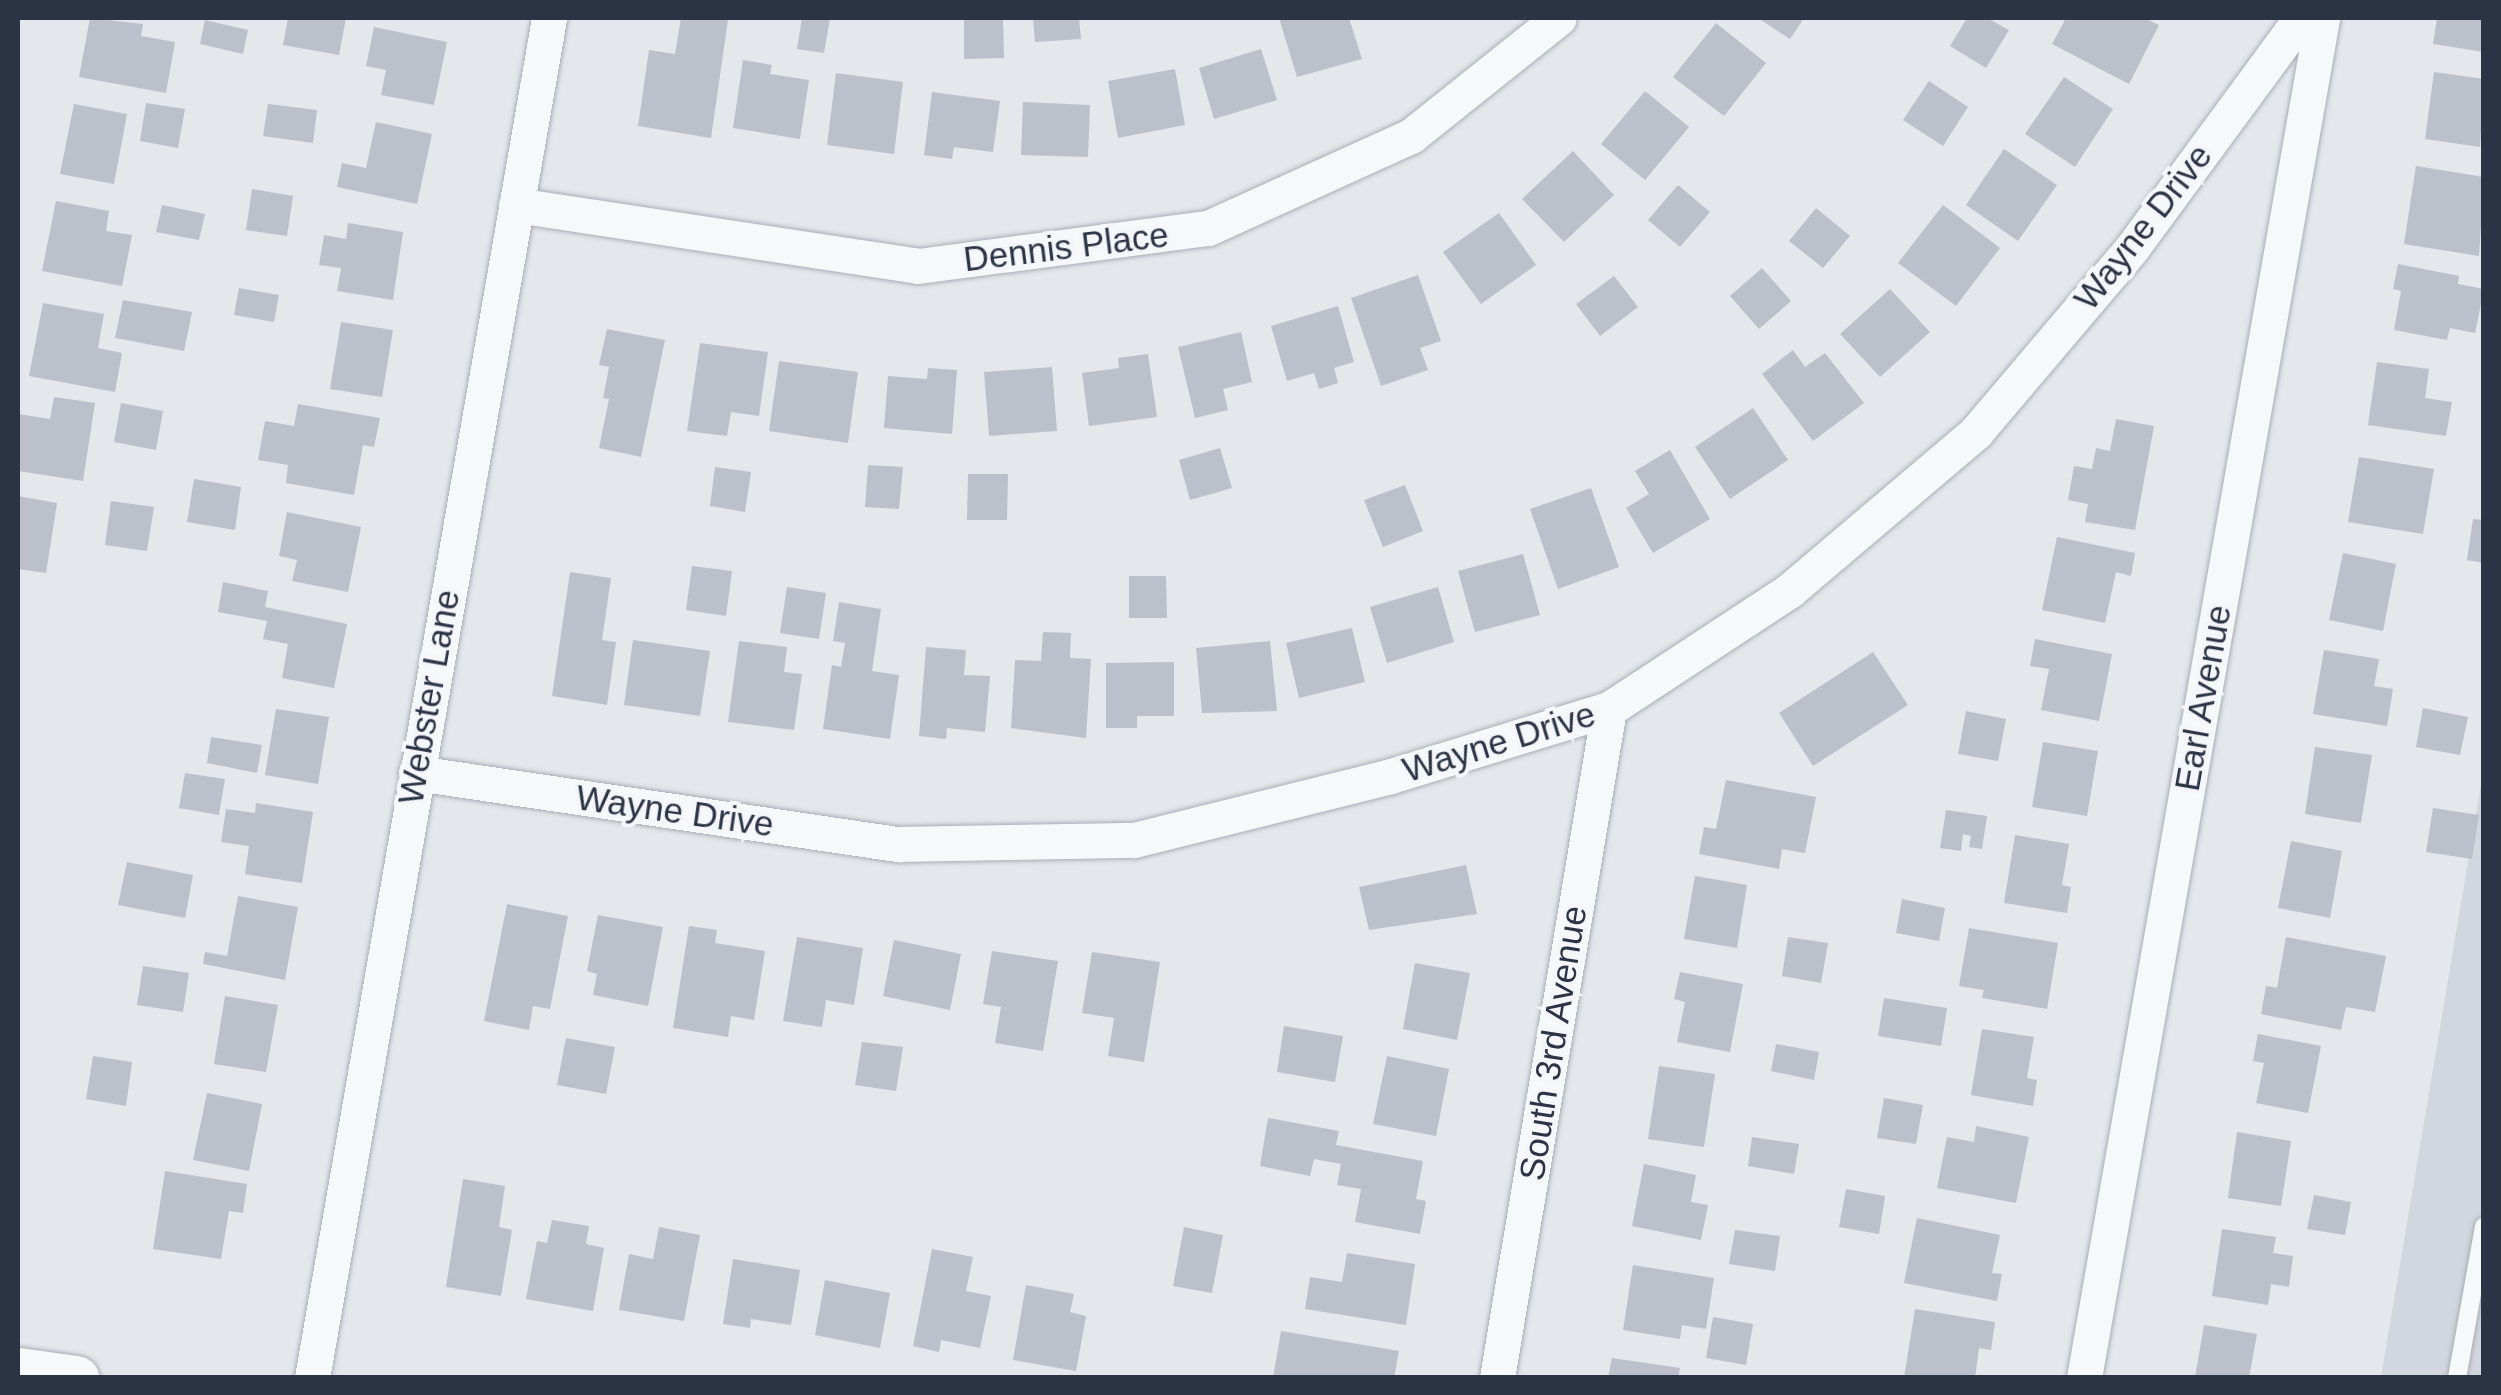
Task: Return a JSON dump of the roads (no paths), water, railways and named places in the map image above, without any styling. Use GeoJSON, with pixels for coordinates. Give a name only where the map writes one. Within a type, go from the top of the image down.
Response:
{"type":"FeatureCollection","features":[{"type":"Feature","properties":{"kind":"street","name":"Webster Lane"},"geometry":{"type":"LineString","coordinates":[[312,1378],[549,18]]}},
{"type":"Feature","properties":{"kind":"street","name":"Dennis Place"},"geometry":{"type":"LineString","coordinates":[[516,205],[918,266],[1208,228],[1411,136],[1560,18]]}},
{"type":"Feature","properties":{"kind":"street","name":"Wayne Drive"},"geometry":{"type":"LineString","coordinates":[[416,773],[899,844],[1134,840],[1391,776],[1608,709],[1790,590],[1976,432],[2132,248],[2301,18]]}},
{"type":"Feature","properties":{"kind":"street","name":"Earl Avenue"},"geometry":{"type":"LineString","coordinates":[[2084,1378],[2322,18]]}},
{"type":"Feature","properties":{"kind":"street","name":"South 3rd Avenue"},"geometry":{"type":"LineString","coordinates":[[1497,1378],[1608,709]]}},
{"type":"Feature","properties":{"kind":"street"},"geometry":{"type":"LineString","coordinates":[[18,1370],[76,1378]]}},
{"type":"Feature","properties":{"kind":"lane"},"geometry":{"type":"LineString","coordinates":[[2457,1378],[2484,1226]]}}]}
